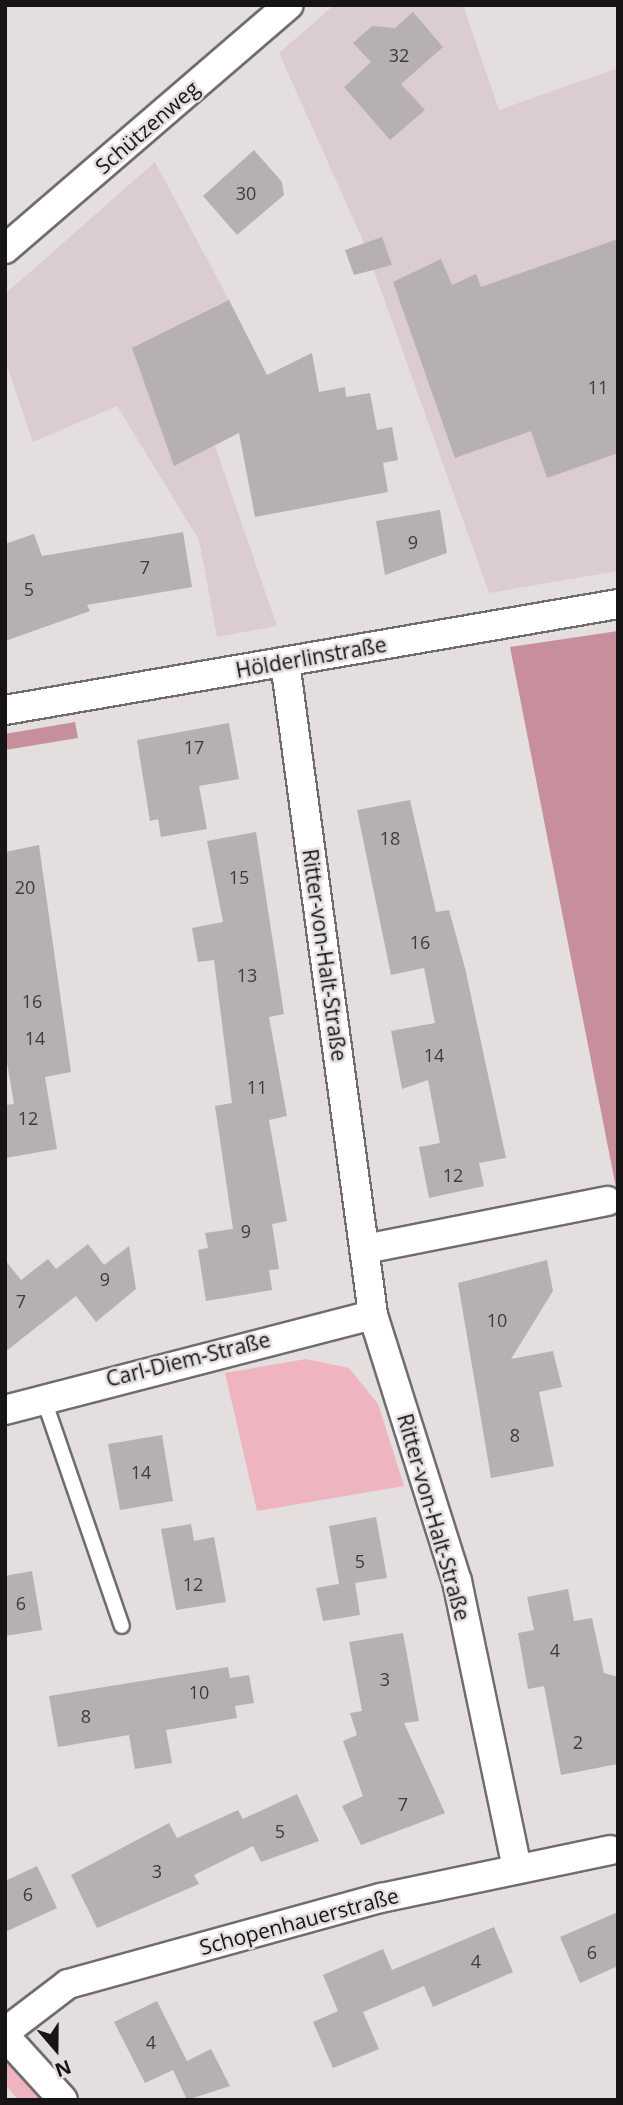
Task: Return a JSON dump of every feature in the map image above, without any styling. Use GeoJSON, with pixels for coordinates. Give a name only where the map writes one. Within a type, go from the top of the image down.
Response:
{"type":"FeatureCollection","features":[{"type":"Feature","properties":{"kind":"street","name":"Schützenweg"},"geometry":{"type":"LineString","coordinates":[[5,249],[289,5]]}},
{"type":"Feature","properties":{"kind":"street","name":"Hölderlinstraße"},"geometry":{"type":"LineString","coordinates":[[5,710],[618,604]]}},
{"type":"Feature","properties":{"kind":"street","name":"Ritter-von-Halt-Straße"},"geometry":{"type":"LineString","coordinates":[[285,662],[373,1315],[457,1581],[517,1868]]}},
{"type":"Feature","properties":{"kind":"street"},"geometry":{"type":"LineString","coordinates":[[365,1249],[607,1202]]}},
{"type":"Feature","properties":{"kind":"street","name":"Carl-Diem-Straße"},"geometry":{"type":"LineString","coordinates":[[5,1410],[42,1396],[373,1315]]}},
{"type":"Feature","properties":{"kind":"street","name":"Schopenhauerstraße"},"geometry":{"type":"LineString","coordinates":[[5,2034],[68,1984],[381,1898],[610,1850]]}},
{"type":"Feature","properties":{"kind":"street"},"geometry":{"type":"LineString","coordinates":[[5,2034],[63,2100]]}},
{"type":"Feature","properties":{"kind":"lane"},"geometry":{"type":"LineString","coordinates":[[42,1396],[122,1626]]}},
{"type":"Feature","properties":{"kind":"shaded area"},"geometry":{"type":"Polygon","coordinates":[[[334,5],[463,5],[499,110],[618,68],[618,571],[489,593],[364,243],[279,53],[334,5]]]}},
{"type":"Feature","properties":{"kind":"shaded area"},"geometry":{"type":"Polygon","coordinates":[[[155,162],[229,300],[202,408],[277,626],[217,637],[199,540],[117,406],[33,442],[5,360],[5,294],[155,162]]]}},
{"type":"Feature","properties":{"kind":"shaded area"},"geometry":{"type":"Polygon","coordinates":[[[618,631],[618,1198],[510,647],[618,631]]]}},
{"type":"Feature","properties":{"kind":"shaded area"},"geometry":{"type":"Polygon","coordinates":[[[75,722],[78,738],[5,750],[5,734],[75,722]]]}},
{"type":"Feature","properties":{"kind":"shaded area"},"geometry":{"type":"Polygon","coordinates":[[[306,1359],[349,1368],[378,1404],[404,1486],[257,1511],[225,1373],[306,1359]]]}},
{"type":"Feature","properties":{"kind":"shaded area"},"geometry":{"type":"Polygon","coordinates":[[[5,2048],[48,2100],[18,2100],[5,2084],[5,2048]]]}},
{"type":"Feature","properties":{"kind":"building"},"geometry":{"type":"Polygon","coordinates":[[[413,12],[443,47],[401,84],[425,110],[390,140],[344,87],[371,62],[353,43],[372,26],[395,28],[413,12]]]}},
{"type":"Feature","properties":{"kind":"building"},"geometry":{"type":"Polygon","coordinates":[[[254,150],[282,182],[284,195],[237,235],[203,196],[254,150]]]}},
{"type":"Feature","properties":{"kind":"building"},"geometry":{"type":"Polygon","coordinates":[[[382,237],[392,265],[354,275],[345,250],[382,237]]]}},
{"type":"Feature","properties":{"kind":"building"},"geometry":{"type":"Polygon","coordinates":[[[618,239],[618,453],[547,478],[531,431],[455,458],[393,282],[441,259],[452,285],[476,274],[481,287],[618,239]]]}},
{"type":"Feature","properties":{"kind":"building"},"geometry":{"type":"Polygon","coordinates":[[[229,300],[267,375],[312,353],[319,392],[345,387],[346,397],[370,393],[377,430],[392,427],[398,460],[383,463],[388,492],[255,517],[239,433],[174,466],[132,348],[229,300]]]}},
{"type":"Feature","properties":{"kind":"building"},"geometry":{"type":"Polygon","coordinates":[[[440,510],[447,553],[385,575],[376,521],[440,510]]]}},
{"type":"Feature","properties":{"kind":"building"},"geometry":{"type":"Polygon","coordinates":[[[183,532],[192,587],[87,605],[90,611],[5,641],[5,544],[34,534],[42,556],[183,532]]]}},
{"type":"Feature","properties":{"kind":"building"},"geometry":{"type":"Polygon","coordinates":[[[229,723],[239,779],[199,786],[207,829],[161,837],[158,819],[150,821],[137,740],[229,723]]]}},
{"type":"Feature","properties":{"kind":"building"},"geometry":{"type":"Polygon","coordinates":[[[410,800],[436,912],[449,910],[465,968],[506,1158],[479,1163],[484,1186],[429,1198],[419,1147],[440,1143],[428,1080],[402,1089],[391,1031],[435,1023],[424,968],[391,975],[357,810],[410,800]]]}},
{"type":"Feature","properties":{"kind":"building"},"geometry":{"type":"Polygon","coordinates":[[[256,832],[284,1014],[269,1017],[287,1116],[269,1120],[287,1221],[272,1224],[279,1269],[269,1270],[272,1290],[206,1301],[198,1250],[208,1248],[205,1233],[233,1229],[215,1106],[232,1103],[214,960],[198,962],[192,928],[223,922],[207,841],[256,832]]]}},
{"type":"Feature","properties":{"kind":"building"},"geometry":{"type":"Polygon","coordinates":[[[39,845],[71,1072],[45,1077],[57,1149],[5,1158],[5,1105],[14,1104],[5,1051],[5,852],[39,845]]]}},
{"type":"Feature","properties":{"kind":"building"},"geometry":{"type":"Polygon","coordinates":[[[88,1244],[104,1265],[129,1246],[136,1289],[96,1322],[76,1296],[5,1352],[5,1260],[21,1280],[48,1259],[56,1269],[88,1244]]]}},
{"type":"Feature","properties":{"kind":"building"},"geometry":{"type":"Polygon","coordinates":[[[547,1260],[553,1291],[511,1359],[553,1351],[562,1387],[539,1392],[554,1466],[491,1478],[458,1283],[547,1260]]]}},
{"type":"Feature","properties":{"kind":"building"},"geometry":{"type":"Polygon","coordinates":[[[162,1435],[173,1501],[120,1510],[108,1444],[162,1435]]]}},
{"type":"Feature","properties":{"kind":"building"},"geometry":{"type":"Polygon","coordinates":[[[376,1517],[387,1578],[355,1583],[360,1615],[323,1621],[316,1588],[339,1584],[329,1526],[376,1517]]]}},
{"type":"Feature","properties":{"kind":"building"},"geometry":{"type":"Polygon","coordinates":[[[191,1524],[194,1541],[214,1537],[226,1602],[176,1610],[161,1529],[191,1524]]]}},
{"type":"Feature","properties":{"kind":"building"},"geometry":{"type":"Polygon","coordinates":[[[32,1571],[42,1630],[5,1636],[5,1576],[32,1571]]]}},
{"type":"Feature","properties":{"kind":"building"},"geometry":{"type":"Polygon","coordinates":[[[568,1589],[574,1621],[592,1618],[604,1673],[618,1677],[618,1764],[561,1775],[544,1686],[528,1689],[518,1633],[534,1630],[527,1597],[568,1589]]]}},
{"type":"Feature","properties":{"kind":"building"},"geometry":{"type":"Polygon","coordinates":[[[403,1633],[419,1721],[404,1723],[445,1813],[361,1845],[342,1806],[363,1796],[343,1741],[357,1735],[350,1713],[362,1711],[349,1642],[403,1633]]]}},
{"type":"Feature","properties":{"kind":"building"},"geometry":{"type":"Polygon","coordinates":[[[228,1667],[230,1678],[249,1675],[254,1703],[235,1706],[237,1718],[166,1730],[172,1763],[135,1769],[129,1735],[58,1747],[49,1696],[228,1667]]]}},
{"type":"Feature","properties":{"kind":"building"},"geometry":{"type":"Polygon","coordinates":[[[297,1794],[319,1841],[261,1862],[253,1846],[194,1875],[199,1884],[97,1928],[71,1875],[169,1823],[177,1838],[238,1810],[243,1819],[297,1794]]]}},
{"type":"Feature","properties":{"kind":"building"},"geometry":{"type":"Polygon","coordinates":[[[37,1866],[57,1908],[5,1932],[5,1881],[37,1866]]]}},
{"type":"Feature","properties":{"kind":"building"},"geometry":{"type":"Polygon","coordinates":[[[618,1912],[618,1966],[580,1983],[560,1937],[618,1912]]]}},
{"type":"Feature","properties":{"kind":"building"},"geometry":{"type":"Polygon","coordinates":[[[494,1927],[513,1972],[433,2007],[424,1986],[363,2012],[379,2049],[333,2068],[313,2022],[338,2011],[323,1975],[383,1949],[392,1970],[494,1927]]]}},
{"type":"Feature","properties":{"kind":"building"},"geometry":{"type":"Polygon","coordinates":[[[157,2001],[187,2061],[211,2049],[230,2086],[187,2100],[173,2070],[145,2083],[114,2022],[157,2001]]]}}]}
